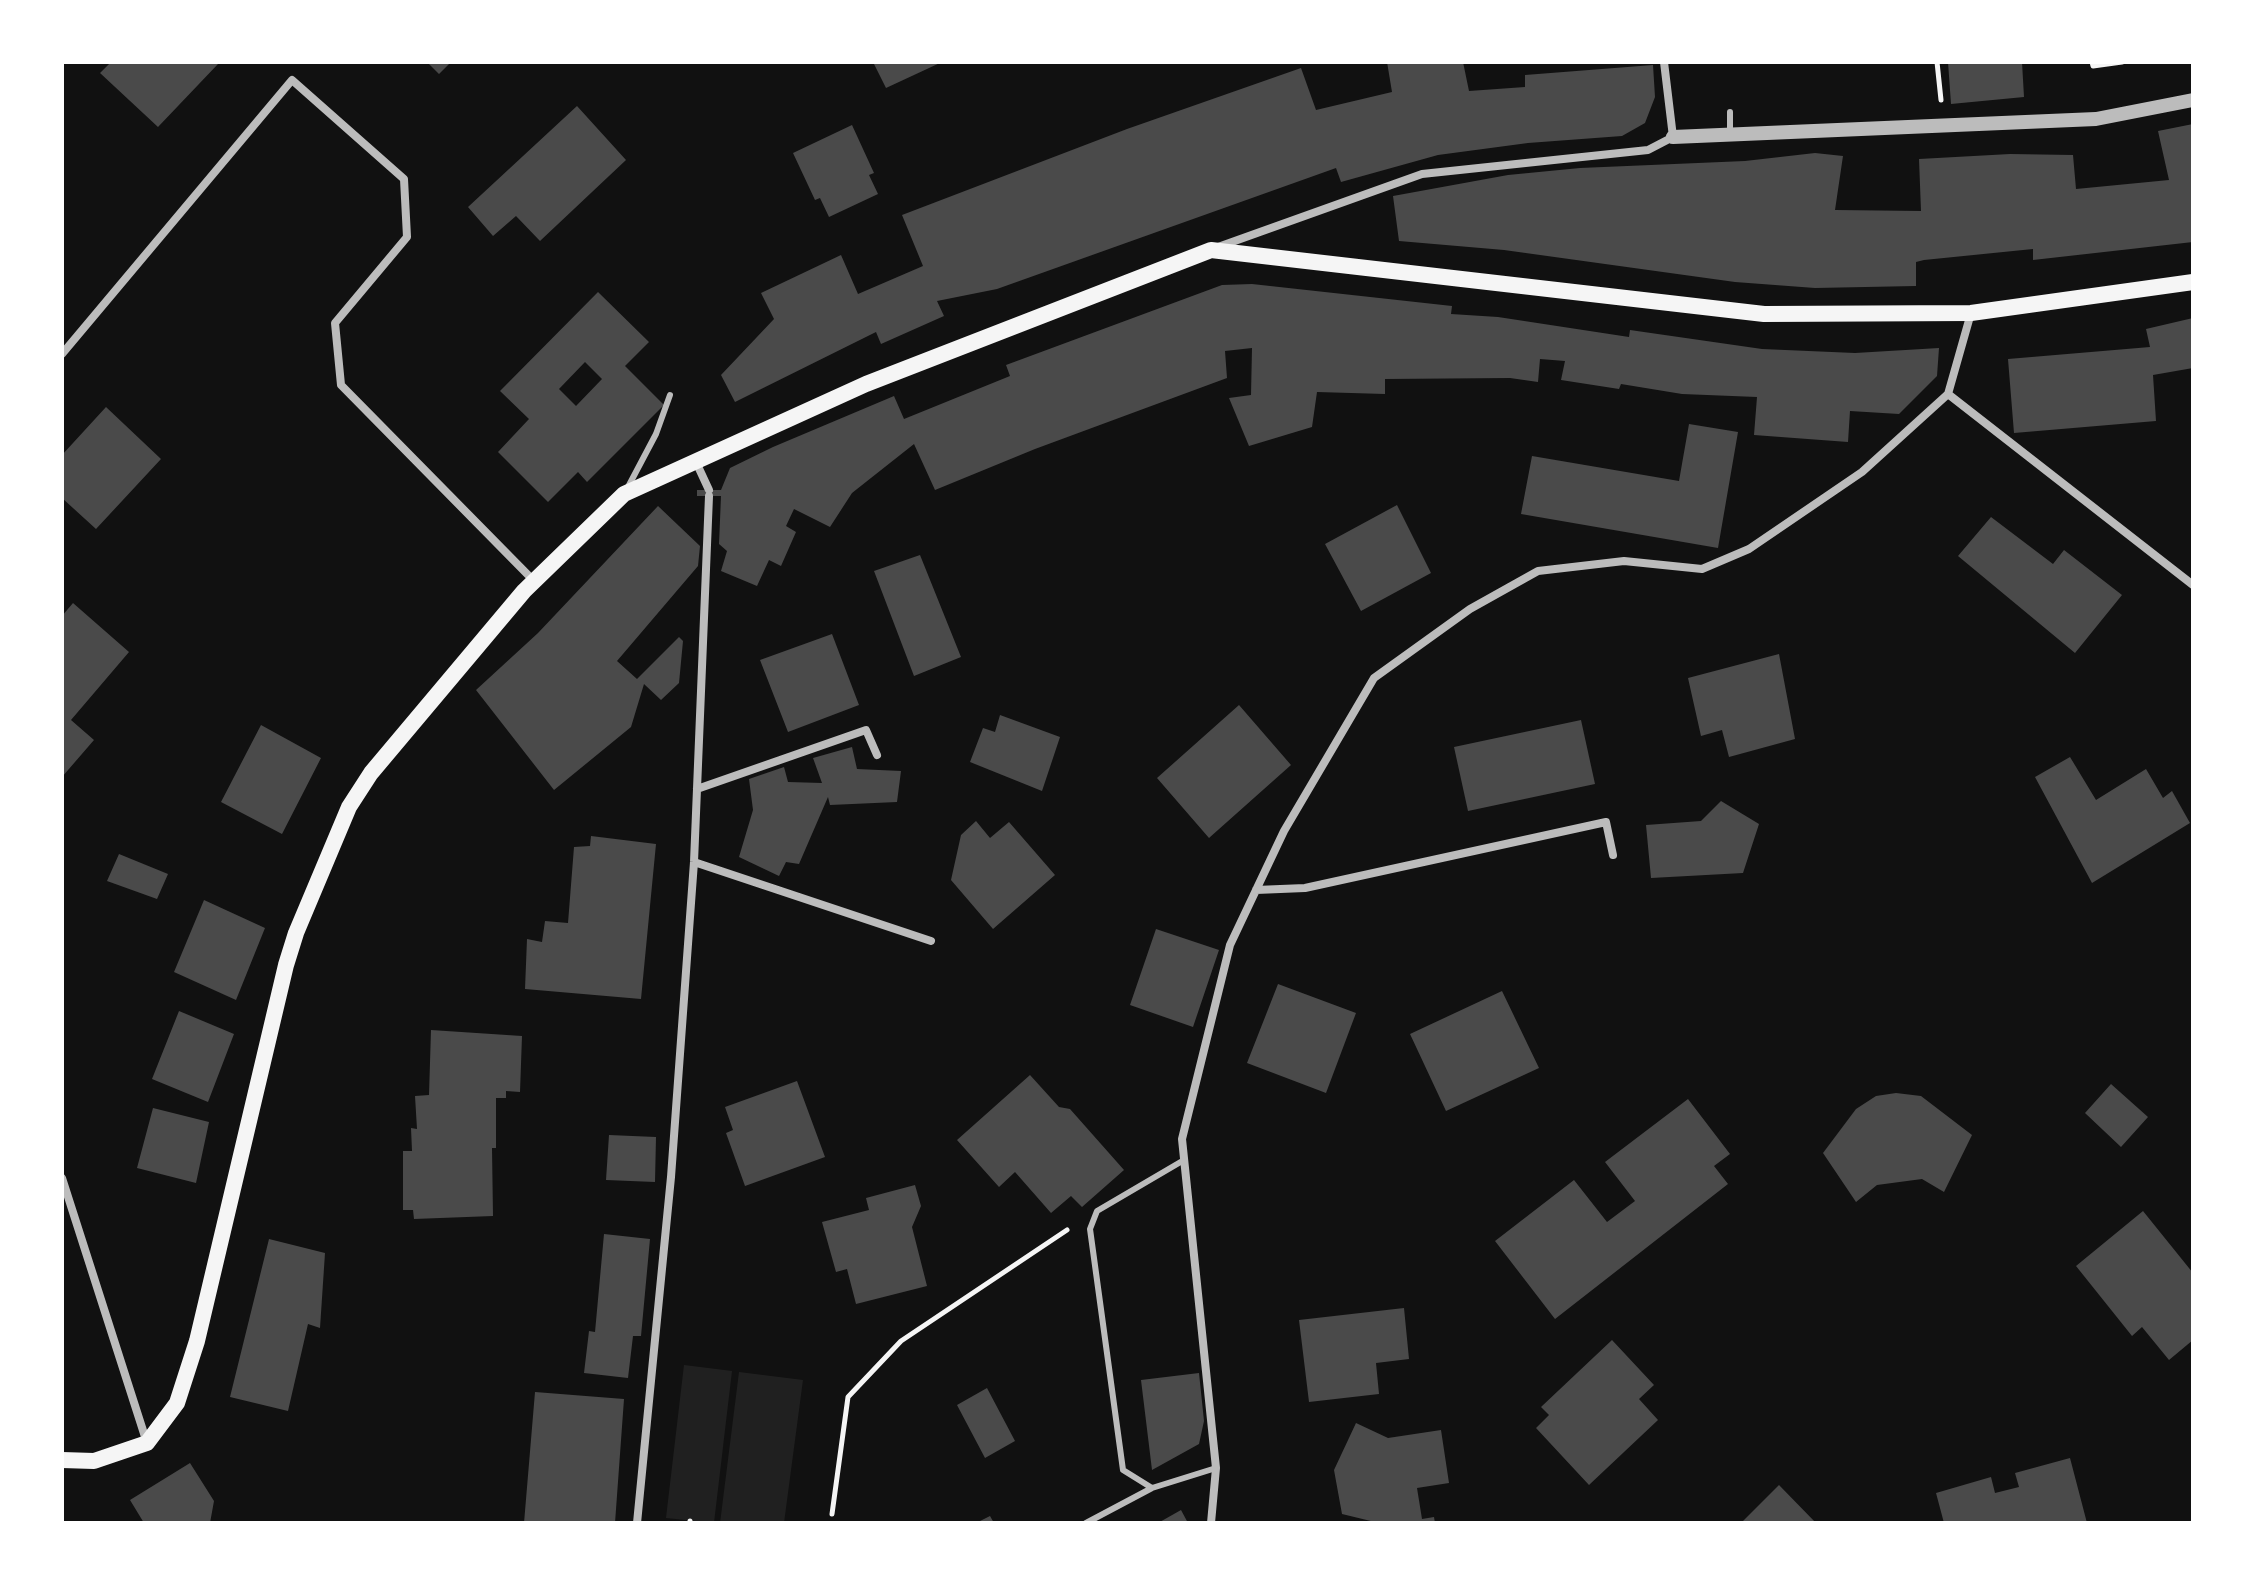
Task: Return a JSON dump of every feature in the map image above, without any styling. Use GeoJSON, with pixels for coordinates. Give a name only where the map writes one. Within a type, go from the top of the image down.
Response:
{"type":"FeatureCollection","features":[{"type":"Feature","properties":{"kind":"main road"},"geometry":{"type":"LineString","coordinates":[[62,1460],[94,1461],[147,1443],[177,1403],[197,1341],[286,965],[296,933],[349,807],[371,773],[534,581],[624,494],[866,384],[1211,250],[1764,314],[1971,313],[2193,282]]}},
{"type":"Feature","properties":{"kind":"street"},"geometry":{"type":"LineString","coordinates":[[1664,62],[1673,137]]}},
{"type":"Feature","properties":{"kind":"street"},"geometry":{"type":"LineString","coordinates":[[62,354],[292,80],[404,179],[407,237],[335,323],[341,385],[534,581]]}},
{"type":"Feature","properties":{"kind":"street"},"geometry":{"type":"LineString","coordinates":[[1211,250],[1422,174],[1648,150],[1673,137],[2096,119],[2193,100]]}},
{"type":"Feature","properties":{"kind":"street"},"geometry":{"type":"LineString","coordinates":[[1211,1523],[1216,1468],[1182,1139],[1230,945],[1284,831],[1374,678],[1458,617],[1538,571],[1624,561],[1702,569],[1749,549],[1862,472],[1948,394],[1971,313]]}},
{"type":"Feature","properties":{"kind":"street"},"geometry":{"type":"LineString","coordinates":[[1948,394],[2193,585]]}},
{"type":"Feature","properties":{"kind":"street"},"geometry":{"type":"LineString","coordinates":[[637,1523],[671,1177],[694,862],[709,493],[695,461]]}},
{"type":"Feature","properties":{"kind":"street"},"geometry":{"type":"LineString","coordinates":[[697,789],[866,730],[877,755]]}},
{"type":"Feature","properties":{"kind":"street"},"geometry":{"type":"LineString","coordinates":[[1256,890],[1305,888],[1606,822],[1613,855]]}},
{"type":"Feature","properties":{"kind":"street"},"geometry":{"type":"LineString","coordinates":[[694,862],[931,941]]}},
{"type":"Feature","properties":{"kind":"street"},"geometry":{"type":"LineString","coordinates":[[62,1178],[147,1443]]}},
{"type":"Feature","properties":{"kind":"lane"},"geometry":{"type":"LineString","coordinates":[[1730,112],[1730,136]]}},
{"type":"Feature","properties":{"kind":"lane"},"geometry":{"type":"LineString","coordinates":[[624,494],[656,434],[670,395]]}},
{"type":"Feature","properties":{"kind":"lane"},"geometry":{"type":"LineString","coordinates":[[1152,1488],[1123,1470],[1090,1229],[1097,1211],[1184,1160]]}},
{"type":"Feature","properties":{"kind":"lane"},"geometry":{"type":"LineString","coordinates":[[1086,1523],[1152,1488],[1216,1468]]}},
{"type":"Feature","properties":{"kind":"path"},"geometry":{"type":"LineString","coordinates":[[1937,62],[1941,105]]}},
{"type":"Feature","properties":{"kind":"path"},"geometry":{"type":"LineString","coordinates":[[2092,62],[2093,66],[2122,62]]}},
{"type":"Feature","properties":{"kind":"path"},"geometry":{"type":"LineString","coordinates":[[832,1514],[848,1397],[901,1341],[1097,1211]]}},
{"type":"Feature","properties":{"kind":"shaded area"},"geometry":{"type":"Polygon","coordinates":[[[684,1365],[732,1371],[714,1523],[666,1518],[684,1365]]]}},
{"type":"Feature","properties":{"kind":"shaded area"},"geometry":{"type":"Polygon","coordinates":[[[739,1372],[803,1380],[784,1523],[720,1523],[739,1372]]]}},
{"type":"Feature","properties":{"kind":"building"},"geometry":{"type":"Polygon","coordinates":[[[111,62],[218,64],[158,127],[100,73],[111,62]]]}},
{"type":"Feature","properties":{"kind":"building"},"geometry":{"type":"Polygon","coordinates":[[[427,62],[451,62],[439,74],[427,62]]]}},
{"type":"Feature","properties":{"kind":"building"},"geometry":{"type":"Polygon","coordinates":[[[873,62],[942,62],[886,88],[873,62]]]}},
{"type":"Feature","properties":{"kind":"building"},"geometry":{"type":"Polygon","coordinates":[[[1387,62],[1463,62],[1469,91],[1525,87],[1525,75],[1653,65],[1655,97],[1645,123],[1622,136],[1528,143],[1438,155],[1341,182],[1336,168],[997,289],[937,301],[944,316],[881,344],[876,332],[735,402],[721,375],[774,319],[761,293],[841,255],[858,294],[923,266],[902,215],[1127,129],[1301,68],[1316,110],[1392,92],[1387,62]]]}},
{"type":"Feature","properties":{"kind":"building"},"geometry":{"type":"Polygon","coordinates":[[[1948,62],[2022,62],[2024,97],[1951,104],[1948,62]]]}},
{"type":"Feature","properties":{"kind":"building"},"geometry":{"type":"Polygon","coordinates":[[[577,106],[626,160],[540,241],[516,216],[493,236],[468,207],[577,106]]]}},
{"type":"Feature","properties":{"kind":"building"},"geometry":{"type":"Polygon","coordinates":[[[2193,124],[2193,242],[2033,260],[2033,249],[1924,260],[1916,262],[1916,286],[1815,288],[1735,282],[1504,250],[1399,241],[1393,196],[1508,175],[1580,168],[1745,161],[1815,153],[1843,156],[1835,210],[1921,211],[1919,159],[2010,154],[2073,155],[2076,189],[2169,180],[2158,131],[2193,124]]]}},
{"type":"Feature","properties":{"kind":"building"},"geometry":{"type":"Polygon","coordinates":[[[852,125],[874,173],[869,175],[878,194],[829,217],[820,198],[815,200],[793,153],[852,125]]]}},
{"type":"Feature","properties":{"kind":"building"},"geometry":{"type":"Polygon","coordinates":[[[1252,284],[1452,306],[1451,314],[1498,317],[1629,337],[1630,330],[1762,349],[1855,353],[1939,348],[1937,376],[1899,414],[1850,411],[1848,442],[1754,435],[1757,397],[1682,394],[1621,384],[1619,389],[1561,380],[1565,361],[1540,359],[1538,382],[1510,378],[1385,379],[1385,394],[1317,392],[1312,427],[1249,446],[1229,398],[1251,395],[1252,348],[1225,351],[1227,378],[1035,449],[935,490],[914,444],[852,493],[830,527],[794,509],[786,526],[796,532],[781,566],[769,560],[757,586],[721,571],[727,551],[719,544],[721,496],[697,496],[697,490],[721,490],[730,468],[894,396],[904,419],[1010,376],[1006,365],[1222,285],[1252,284]]]}},
{"type":"Feature","properties":{"kind":"building"},"geometry":{"type":"Polygon","coordinates":[[[598,292],[649,342],[625,366],[664,405],[587,482],[578,472],[548,502],[498,452],[529,419],[500,391],[598,292]],[[585,362],[559,389],[576,406],[602,379],[585,362]]]}},
{"type":"Feature","properties":{"kind":"building"},"geometry":{"type":"Polygon","coordinates":[[[2193,318],[2193,368],[2153,375],[2156,421],[2014,433],[2008,359],[2150,347],[2146,329],[2193,318]]]}},
{"type":"Feature","properties":{"kind":"building"},"geometry":{"type":"Polygon","coordinates":[[[106,407],[161,459],[96,529],[62,498],[62,455],[106,407]]]}},
{"type":"Feature","properties":{"kind":"building"},"geometry":{"type":"Polygon","coordinates":[[[1689,424],[1738,432],[1718,548],[1521,514],[1532,456],[1679,481],[1689,424]]]}},
{"type":"Feature","properties":{"kind":"building"},"geometry":{"type":"Polygon","coordinates":[[[1397,505],[1431,573],[1361,611],[1325,544],[1397,505]]]}},
{"type":"Feature","properties":{"kind":"building"},"geometry":{"type":"Polygon","coordinates":[[[658,506],[700,546],[698,566],[617,661],[637,679],[679,637],[683,641],[679,683],[661,700],[644,684],[631,727],[554,790],[476,690],[538,633],[658,506]]]}},
{"type":"Feature","properties":{"kind":"building"},"geometry":{"type":"Polygon","coordinates":[[[1991,517],[2053,564],[2064,550],[2122,595],[2075,653],[1958,556],[1991,517]]]}},
{"type":"Feature","properties":{"kind":"building"},"geometry":{"type":"Polygon","coordinates":[[[920,555],[961,657],[914,676],[874,571],[920,555]]]}},
{"type":"Feature","properties":{"kind":"building"},"geometry":{"type":"Polygon","coordinates":[[[73,603],[129,652],[71,720],[94,740],[62,777],[62,616],[73,603]]]}},
{"type":"Feature","properties":{"kind":"building"},"geometry":{"type":"Polygon","coordinates":[[[832,634],[859,705],[788,732],[760,660],[832,634]]]}},
{"type":"Feature","properties":{"kind":"building"},"geometry":{"type":"Polygon","coordinates":[[[1779,654],[1795,739],[1729,757],[1722,730],[1701,736],[1688,678],[1779,654]]]}},
{"type":"Feature","properties":{"kind":"building"},"geometry":{"type":"Polygon","coordinates":[[[1239,705],[1291,765],[1209,838],[1157,778],[1239,705]]]}},
{"type":"Feature","properties":{"kind":"building"},"geometry":{"type":"Polygon","coordinates":[[[1000,715],[1060,737],[1042,791],[970,762],[983,728],[995,732],[1000,715]]]}},
{"type":"Feature","properties":{"kind":"building"},"geometry":{"type":"Polygon","coordinates":[[[1581,720],[1595,784],[1468,811],[1454,747],[1581,720]]]}},
{"type":"Feature","properties":{"kind":"building"},"geometry":{"type":"Polygon","coordinates":[[[261,725],[321,758],[282,834],[221,802],[261,725]]]}},
{"type":"Feature","properties":{"kind":"building"},"geometry":{"type":"Polygon","coordinates":[[[852,747],[857,769],[901,771],[897,802],[830,805],[828,797],[799,864],[786,862],[779,876],[739,857],[753,810],[749,779],[784,767],[788,782],[822,783],[813,758],[852,747]]]}},
{"type":"Feature","properties":{"kind":"building"},"geometry":{"type":"Polygon","coordinates":[[[2070,757],[2096,800],[2146,769],[2163,798],[2172,791],[2190,823],[2092,883],[2035,777],[2070,757]]]}},
{"type":"Feature","properties":{"kind":"building"},"geometry":{"type":"Polygon","coordinates":[[[1721,801],[1759,824],[1743,873],[1651,878],[1646,825],[1701,821],[1721,801]]]}},
{"type":"Feature","properties":{"kind":"building"},"geometry":{"type":"Polygon","coordinates":[[[976,821],[990,838],[1009,822],[1055,875],[993,929],[951,880],[961,835],[976,821]]]}},
{"type":"Feature","properties":{"kind":"building"},"geometry":{"type":"Polygon","coordinates":[[[591,836],[656,844],[641,999],[525,989],[527,939],[542,942],[545,921],[568,923],[574,847],[590,846],[591,836]]]}},
{"type":"Feature","properties":{"kind":"building"},"geometry":{"type":"Polygon","coordinates":[[[119,854],[168,874],[157,899],[107,881],[119,854]]]}},
{"type":"Feature","properties":{"kind":"building"},"geometry":{"type":"Polygon","coordinates":[[[204,900],[265,928],[236,1000],[174,972],[204,900]]]}},
{"type":"Feature","properties":{"kind":"building"},"geometry":{"type":"Polygon","coordinates":[[[1156,929],[1219,950],[1193,1027],[1130,1005],[1156,929]]]}},
{"type":"Feature","properties":{"kind":"building"},"geometry":{"type":"Polygon","coordinates":[[[1278,984],[1356,1013],[1326,1093],[1247,1063],[1278,984]]]}},
{"type":"Feature","properties":{"kind":"building"},"geometry":{"type":"Polygon","coordinates":[[[1502,991],[1539,1068],[1446,1111],[1410,1034],[1502,991]]]}},
{"type":"Feature","properties":{"kind":"building"},"geometry":{"type":"Polygon","coordinates":[[[179,1011],[234,1034],[208,1102],[152,1079],[179,1011]]]}},
{"type":"Feature","properties":{"kind":"building"},"geometry":{"type":"Polygon","coordinates":[[[431,1030],[522,1036],[520,1092],[506,1091],[506,1098],[496,1098],[496,1148],[492,1148],[493,1216],[414,1219],[413,1210],[403,1210],[403,1151],[412,1151],[411,1128],[417,1129],[415,1096],[429,1095],[431,1030]]]}},
{"type":"Feature","properties":{"kind":"building"},"geometry":{"type":"Polygon","coordinates":[[[1030,1075],[1059,1107],[1070,1109],[1124,1170],[1082,1207],[1071,1196],[1051,1213],[1015,1172],[999,1187],[957,1140],[1030,1075]]]}},
{"type":"Feature","properties":{"kind":"building"},"geometry":{"type":"Polygon","coordinates":[[[797,1081],[825,1157],[745,1186],[726,1133],[733,1130],[725,1107],[797,1081]]]}},
{"type":"Feature","properties":{"kind":"building"},"geometry":{"type":"Polygon","coordinates":[[[2111,1084],[2148,1117],[2121,1147],[2085,1113],[2111,1084]]]}},
{"type":"Feature","properties":{"kind":"building"},"geometry":{"type":"Polygon","coordinates":[[[1896,1093],[1921,1096],[1972,1135],[1944,1192],[1922,1179],[1877,1185],[1856,1202],[1823,1153],[1856,1109],[1876,1096],[1896,1093]]]}},
{"type":"Feature","properties":{"kind":"building"},"geometry":{"type":"Polygon","coordinates":[[[1688,1099],[1730,1154],[1714,1166],[1728,1184],[1555,1319],[1495,1241],[1574,1180],[1607,1222],[1635,1201],[1605,1162],[1688,1099]]]}},
{"type":"Feature","properties":{"kind":"building"},"geometry":{"type":"Polygon","coordinates":[[[153,1108],[209,1122],[196,1183],[137,1168],[153,1108]]]}},
{"type":"Feature","properties":{"kind":"building"},"geometry":{"type":"Polygon","coordinates":[[[609,1135],[656,1137],[655,1182],[606,1180],[609,1135]]]}},
{"type":"Feature","properties":{"kind":"building"},"geometry":{"type":"Polygon","coordinates":[[[915,1185],[921,1206],[912,1227],[927,1286],[856,1304],[847,1269],[836,1272],[822,1222],[869,1210],[866,1198],[915,1185]]]}},
{"type":"Feature","properties":{"kind":"building"},"geometry":{"type":"Polygon","coordinates":[[[2143,1211],[2193,1273],[2193,1340],[2169,1360],[2142,1327],[2132,1336],[2076,1266],[2143,1211]]]}},
{"type":"Feature","properties":{"kind":"building"},"geometry":{"type":"Polygon","coordinates":[[[604,1234],[650,1239],[641,1336],[633,1336],[628,1378],[584,1373],[589,1331],[595,1332],[604,1234]]]}},
{"type":"Feature","properties":{"kind":"building"},"geometry":{"type":"Polygon","coordinates":[[[269,1239],[325,1253],[320,1328],[308,1324],[288,1411],[230,1397],[269,1239]]]}},
{"type":"Feature","properties":{"kind":"building"},"geometry":{"type":"Polygon","coordinates":[[[1404,1308],[1409,1359],[1376,1363],[1379,1394],[1309,1402],[1299,1320],[1404,1308]]]}},
{"type":"Feature","properties":{"kind":"building"},"geometry":{"type":"Polygon","coordinates":[[[1612,1340],[1654,1385],[1639,1399],[1658,1420],[1589,1485],[1536,1428],[1549,1415],[1541,1407],[1612,1340]]]}},
{"type":"Feature","properties":{"kind":"building"},"geometry":{"type":"Polygon","coordinates":[[[1199,1373],[1204,1421],[1199,1444],[1152,1470],[1141,1380],[1199,1373]]]}},
{"type":"Feature","properties":{"kind":"building"},"geometry":{"type":"Polygon","coordinates":[[[987,1388],[1015,1441],[985,1458],[957,1405],[987,1388]]]}},
{"type":"Feature","properties":{"kind":"building"},"geometry":{"type":"Polygon","coordinates":[[[535,1392],[624,1399],[615,1523],[524,1523],[535,1392]]]}},
{"type":"Feature","properties":{"kind":"building"},"geometry":{"type":"Polygon","coordinates":[[[1356,1423],[1388,1438],[1441,1430],[1449,1483],[1417,1488],[1422,1519],[1434,1517],[1435,1523],[1379,1523],[1342,1514],[1334,1470],[1356,1423]]]}},
{"type":"Feature","properties":{"kind":"building"},"geometry":{"type":"Polygon","coordinates":[[[2070,1458],[2087,1523],[1944,1523],[1936,1493],[1991,1477],[1995,1493],[2019,1487],[2015,1473],[2070,1458]]]}},
{"type":"Feature","properties":{"kind":"building"},"geometry":{"type":"Polygon","coordinates":[[[190,1463],[214,1501],[210,1523],[144,1523],[130,1500],[190,1463]]]}},
{"type":"Feature","properties":{"kind":"building"},"geometry":{"type":"Polygon","coordinates":[[[1779,1485],[1816,1523],[1741,1523],[1779,1485]]]}},
{"type":"Feature","properties":{"kind":"building"},"geometry":{"type":"Polygon","coordinates":[[[1181,1510],[1188,1523],[1158,1523],[1181,1510]]]}},
{"type":"Feature","properties":{"kind":"building"},"geometry":{"type":"Polygon","coordinates":[[[990,1516],[994,1523],[976,1523],[990,1516]]]}}]}
